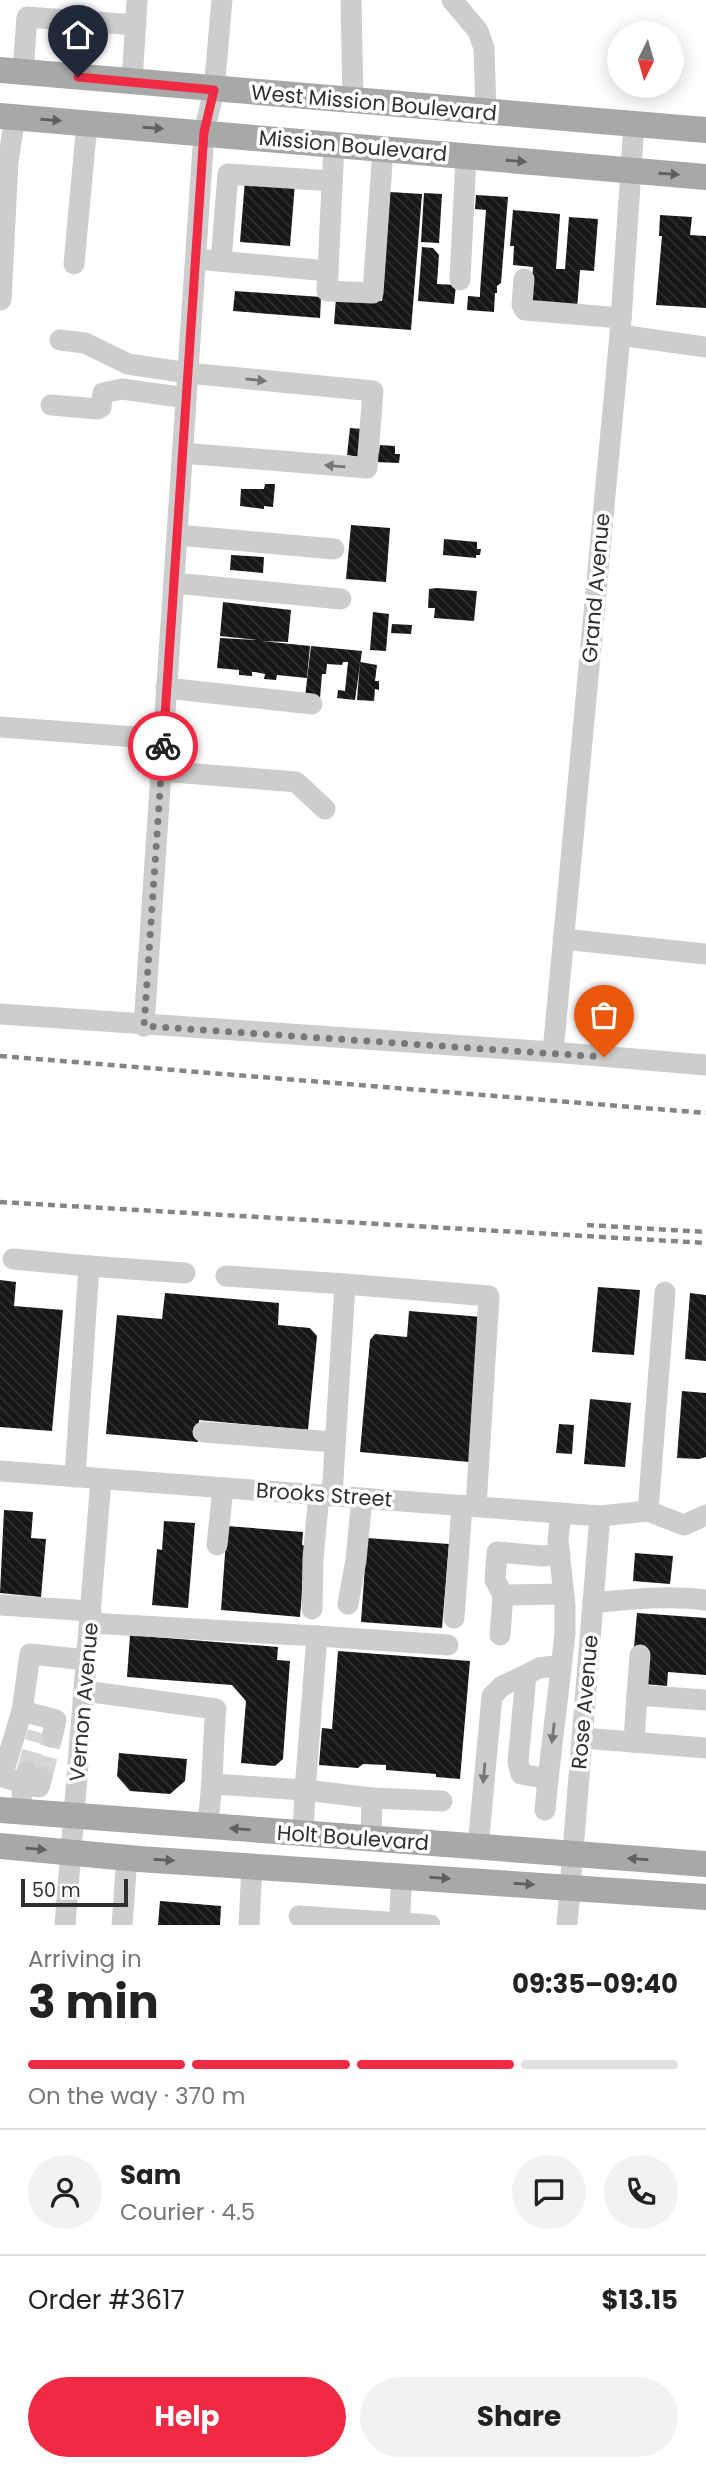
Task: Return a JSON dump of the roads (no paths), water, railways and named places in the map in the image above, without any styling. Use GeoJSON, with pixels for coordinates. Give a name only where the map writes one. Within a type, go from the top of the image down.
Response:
{"type":"FeatureCollection","features":[{"type":"Feature","properties":{"kind":"main road","name":"West Mission Boulevard"},"geometry":{"type":"LineString","coordinates":[[12,71],[706,130]]}},
{"type":"Feature","properties":{"kind":"main road","name":"Mission Boulevard"},"geometry":{"type":"LineString","coordinates":[[7,117],[706,177]]}},
{"type":"Feature","properties":{"kind":"main road","name":"Holt Boulevard"},"geometry":{"type":"LineString","coordinates":[[10,1810],[706,1864]]}},
{"type":"Feature","properties":{"kind":"main road","name":"Holt Boulevard"},"geometry":{"type":"LineString","coordinates":[[0,1846],[706,1897]]}},
{"type":"Feature","properties":{"kind":"street"},"geometry":{"type":"LineString","coordinates":[[132,82],[138,0]]}},
{"type":"Feature","properties":{"kind":"street"},"geometry":{"type":"LineString","coordinates":[[144,1026],[204,132],[214,90],[222,0]]}},
{"type":"Feature","properties":{"kind":"street"},"geometry":{"type":"LineString","coordinates":[[351,0],[353,101]]}},
{"type":"Feature","properties":{"kind":"street"},"geometry":{"type":"LineString","coordinates":[[452,0],[478,31],[484,48],[486,112]]}},
{"type":"Feature","properties":{"kind":"street"},"geometry":{"type":"LineString","coordinates":[[12,71],[27,9],[136,25]]}},
{"type":"Feature","properties":{"kind":"street"},"geometry":{"type":"LineString","coordinates":[[1,300],[8,162],[7,117]]}},
{"type":"Feature","properties":{"kind":"street"},"geometry":{"type":"LineString","coordinates":[[74,264],[87,123]]}},
{"type":"Feature","properties":{"kind":"street","name":"Grand Avenue"},"geometry":{"type":"LineString","coordinates":[[553,1052],[620,326],[634,124]]}},
{"type":"Feature","properties":{"kind":"street"},"geometry":{"type":"LineString","coordinates":[[334,144],[327,291],[373,293],[383,149]]}},
{"type":"Feature","properties":{"kind":"street"},"geometry":{"type":"LineString","coordinates":[[460,280],[466,156]]}},
{"type":"Feature","properties":{"kind":"street"},"geometry":{"type":"LineString","coordinates":[[221,261],[228,174],[332,181]]}},
{"type":"Feature","properties":{"kind":"street"},"geometry":{"type":"LineString","coordinates":[[196,259],[328,271]]}},
{"type":"Feature","properties":{"kind":"street"},"geometry":{"type":"LineString","coordinates":[[524,279],[522,305],[525,310],[620,326],[706,347]]}},
{"type":"Feature","properties":{"kind":"street"},"geometry":{"type":"LineString","coordinates":[[60,340],[85,343],[128,364],[146,367],[373,391],[367,468],[182,453]]}},
{"type":"Feature","properties":{"kind":"street"},"geometry":{"type":"LineString","coordinates":[[143,392],[146,367]]}},
{"type":"Feature","properties":{"kind":"street"},"geometry":{"type":"LineString","coordinates":[[51,405],[98,409],[101,407],[103,393],[122,389],[186,398]]}},
{"type":"Feature","properties":{"kind":"street"},"geometry":{"type":"LineString","coordinates":[[177,535],[334,549]]}},
{"type":"Feature","properties":{"kind":"street"},"geometry":{"type":"LineString","coordinates":[[174,583],[341,599]]}},
{"type":"Feature","properties":{"kind":"street"},"geometry":{"type":"LineString","coordinates":[[166,688],[312,704]]}},
{"type":"Feature","properties":{"kind":"street"},"geometry":{"type":"LineString","coordinates":[[0,727],[163,739]]}},
{"type":"Feature","properties":{"kind":"street"},"geometry":{"type":"LineString","coordinates":[[161,771],[296,782],[325,809]]}},
{"type":"Feature","properties":{"kind":"street"},"geometry":{"type":"LineString","coordinates":[[564,939],[706,954]]}},
{"type":"Feature","properties":{"kind":"street"},"geometry":{"type":"LineString","coordinates":[[0,1014],[706,1065]]}},
{"type":"Feature","properties":{"kind":"street"},"geometry":{"type":"LineString","coordinates":[[13,1259],[185,1273]]}},
{"type":"Feature","properties":{"kind":"street"},"geometry":{"type":"LineString","coordinates":[[75,1477],[89,1266]]}},
{"type":"Feature","properties":{"kind":"street"},"geometry":{"type":"LineString","coordinates":[[226,1276],[488,1296],[469,1506],[454,1618]]}},
{"type":"Feature","properties":{"kind":"street"},"geometry":{"type":"LineString","coordinates":[[312,1609],[313,1558],[335,1442],[345,1284]]}},
{"type":"Feature","properties":{"kind":"street"},"geometry":{"type":"LineString","coordinates":[[665,1292],[648,1511],[684,1525],[706,1515]]}},
{"type":"Feature","properties":{"kind":"street"},"geometry":{"type":"LineString","coordinates":[[202,1432],[335,1442]]}},
{"type":"Feature","properties":{"kind":"street","name":"Brooks Street"},"geometry":{"type":"LineString","coordinates":[[0,1471],[600,1516],[648,1511]]}},
{"type":"Feature","properties":{"kind":"street","name":"Vernon Avenue"},"geometry":{"type":"LineString","coordinates":[[65,1925],[101,1479]]}},
{"type":"Feature","properties":{"kind":"street"},"geometry":{"type":"LineString","coordinates":[[216,1545],[223,1488]]}},
{"type":"Feature","properties":{"kind":"street"},"geometry":{"type":"LineString","coordinates":[[348,1604],[356,1560],[362,1498]]}},
{"type":"Feature","properties":{"kind":"street"},"geometry":{"type":"LineString","coordinates":[[545,1810],[562,1656],[564,1594],[558,1540],[561,1513]]}},
{"type":"Feature","properties":{"kind":"street","name":"Rose Avenue"},"geometry":{"type":"LineString","coordinates":[[567,1925],[600,1516]]}},
{"type":"Feature","properties":{"kind":"street"},"geometry":{"type":"LineString","coordinates":[[500,1634],[503,1595],[495,1580],[497,1552],[543,1556],[559,1554]]}},
{"type":"Feature","properties":{"kind":"street"},"geometry":{"type":"LineString","coordinates":[[503,1595],[564,1594]]}},
{"type":"Feature","properties":{"kind":"street"},"geometry":{"type":"LineString","coordinates":[[593,1603],[635,1598],[706,1600]]}},
{"type":"Feature","properties":{"kind":"street"},"geometry":{"type":"LineString","coordinates":[[0,1605],[90,1618],[448,1645]]}},
{"type":"Feature","properties":{"kind":"street"},"geometry":{"type":"LineString","coordinates":[[303,1834],[317,1636]]}},
{"type":"Feature","properties":{"kind":"street"},"geometry":{"type":"LineString","coordinates":[[478,1847],[492,1696],[502,1686],[562,1656],[590,1648]]}},
{"type":"Feature","properties":{"kind":"street"},"geometry":{"type":"LineString","coordinates":[[10,1810],[31,1777],[2,1777],[38,1724],[30,1654],[87,1660]]}},
{"type":"Feature","properties":{"kind":"street"},"geometry":{"type":"LineString","coordinates":[[634,1742],[640,1655]]}},
{"type":"Feature","properties":{"kind":"street"},"geometry":{"type":"LineString","coordinates":[[526,1675],[518,1762],[521,1774],[548,1779]]}},
{"type":"Feature","properties":{"kind":"street"},"geometry":{"type":"LineString","coordinates":[[85,1691],[216,1709],[212,1750],[213,1784],[207,1826]]}},
{"type":"Feature","properties":{"kind":"street"},"geometry":{"type":"LineString","coordinates":[[637,1695],[706,1700]]}},
{"type":"Feature","properties":{"kind":"street"},"geometry":{"type":"LineString","coordinates":[[583,1738],[706,1748]]}},
{"type":"Feature","properties":{"kind":"street"},"geometry":{"type":"LineString","coordinates":[[213,1784],[372,1798],[442,1801]]}},
{"type":"Feature","properties":{"kind":"street"},"geometry":{"type":"LineString","coordinates":[[371,1839],[372,1798]]}},
{"type":"Feature","properties":{"kind":"street"},"geometry":{"type":"LineString","coordinates":[[122,1925],[127,1857]]}},
{"type":"Feature","properties":{"kind":"street"},"geometry":{"type":"LineString","coordinates":[[249,1925],[252,1866]]}},
{"type":"Feature","properties":{"kind":"street"},"geometry":{"type":"LineString","coordinates":[[399,1924],[402,1876]]}},
{"type":"Feature","properties":{"kind":"street"},"geometry":{"type":"LineString","coordinates":[[299,1916],[430,1925]]}},
{"type":"Feature","properties":{"kind":"tunnel"},"geometry":{"type":"LineString","coordinates":[[27,1772],[38,1732]]}},
{"type":"Feature","properties":{"kind":"tunnel"},"geometry":{"type":"LineString","coordinates":[[42,1777],[52,1737]]}},
{"type":"Feature","properties":{"kind":"railway"},"geometry":{"type":"LineString","coordinates":[[0,1056],[706,1113]]}},
{"type":"Feature","properties":{"kind":"railway"},"geometry":{"type":"LineString","coordinates":[[0,1202],[706,1243]]}},
{"type":"Feature","properties":{"kind":"railway"},"geometry":{"type":"LineString","coordinates":[[587,1225],[706,1232]]}}]}
